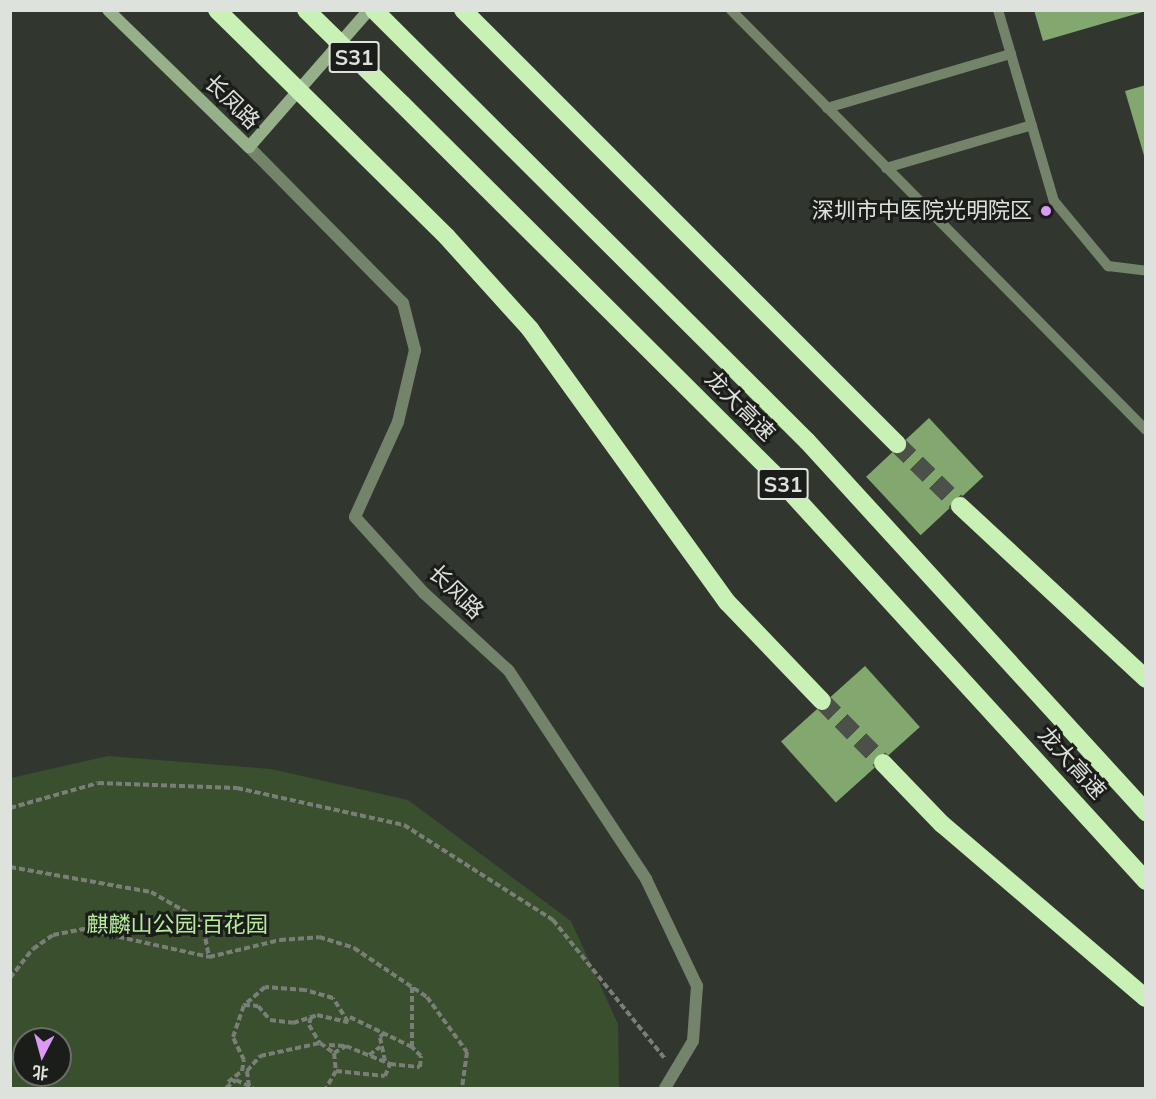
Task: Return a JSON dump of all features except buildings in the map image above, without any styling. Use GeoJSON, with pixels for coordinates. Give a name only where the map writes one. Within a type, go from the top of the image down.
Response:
{"type":"FeatureCollection","features":[{"type":"Feature","properties":{"kind":"highway"},"geometry":{"type":"LineString","coordinates":[[217,10],[447,237],[530,329],[728,602],[822,701]]}},
{"type":"Feature","properties":{"kind":"highway","name":"龙大高速"},"geometry":{"type":"LineString","coordinates":[[306,10],[773,473],[1146,881]]}},
{"type":"Feature","properties":{"kind":"highway","name":"龙大高速"},"geometry":{"type":"LineString","coordinates":[[374,10],[448,81],[807,441],[1146,812]]}},
{"type":"Feature","properties":{"kind":"highway"},"geometry":{"type":"LineString","coordinates":[[463,10],[897,444]]}},
{"type":"Feature","properties":{"kind":"highway"},"geometry":{"type":"LineString","coordinates":[[960,506],[1146,679]]}},
{"type":"Feature","properties":{"kind":"highway"},"geometry":{"type":"LineString","coordinates":[[883,763],[942,824],[1146,998]]}},
{"type":"Feature","properties":{"kind":"main road","name":"长凤路"},"geometry":{"type":"LineString","coordinates":[[108,10],[249,147],[369,10]]}},
{"type":"Feature","properties":{"kind":"street","name":"长风路"},"geometry":{"type":"LineString","coordinates":[[249,147],[403,303],[415,350],[398,422],[355,517],[424,593],[509,671],[646,879],[697,986],[693,1041],[665,1089]]}},
{"type":"Feature","properties":{"kind":"lane"},"geometry":{"type":"LineString","coordinates":[[731,10],[1146,430]]}},
{"type":"Feature","properties":{"kind":"lane"},"geometry":{"type":"LineString","coordinates":[[998,10],[1054,201],[1093,252],[1117,271],[1146,271]]}},
{"type":"Feature","properties":{"kind":"lane"},"geometry":{"type":"LineString","coordinates":[[827,108],[1011,54]]}},
{"type":"Feature","properties":{"kind":"lane"},"geometry":{"type":"LineString","coordinates":[[886,168],[1032,125]]}},
{"type":"Feature","properties":{"kind":"path"},"geometry":{"type":"LineString","coordinates":[[10,808],[98,783],[237,788],[405,825],[552,920],[675,1072]]}},
{"type":"Feature","properties":{"kind":"path"},"geometry":{"type":"LineString","coordinates":[[10,867],[151,892],[202,921],[209,957]]}},
{"type":"Feature","properties":{"kind":"path"},"geometry":{"type":"LineString","coordinates":[[10,978],[33,949],[53,935],[82,929],[209,957],[280,940],[319,938],[354,948],[412,986],[450,1022],[467,1052],[462,1089]]}},
{"type":"Feature","properties":{"kind":"path"},"geometry":{"type":"LineString","coordinates":[[226,1089],[228,1082],[242,1071],[244,1060],[232,1038],[244,1005],[265,987],[281,986],[328,994],[348,1016],[385,1032],[412,1047],[421,1056],[420,1067],[388,1063],[346,1046],[320,1043],[281,1048],[256,1059],[244,1060]]}},
{"type":"Feature","properties":{"kind":"path"},"geometry":{"type":"LineString","coordinates":[[412,986],[412,1047]]}},
{"type":"Feature","properties":{"kind":"path"},"geometry":{"type":"LineString","coordinates":[[244,1005],[258,1006],[270,1020],[292,1023],[311,1017],[348,1022],[348,1016]]}},
{"type":"Feature","properties":{"kind":"path"},"geometry":{"type":"LineString","coordinates":[[311,1017],[309,1025],[320,1043]]}},
{"type":"Feature","properties":{"kind":"path"},"geometry":{"type":"LineString","coordinates":[[336,1071],[385,1076],[388,1063],[380,1047],[380,1037],[372,1026]]}},
{"type":"Feature","properties":{"kind":"path"},"geometry":{"type":"LineString","coordinates":[[380,1037],[385,1032]]}},
{"type":"Feature","properties":{"kind":"path"},"geometry":{"type":"LineString","coordinates":[[326,1089],[336,1071],[334,1053],[329,1045]]}},
{"type":"Feature","properties":{"kind":"path"},"geometry":{"type":"LineString","coordinates":[[334,1053],[346,1046]]}},
{"type":"Feature","properties":{"kind":"path"},"geometry":{"type":"LineString","coordinates":[[369,1055],[380,1047]]}},
{"type":"Feature","properties":{"kind":"path"},"geometry":{"type":"LineString","coordinates":[[228,1082],[251,1087],[248,1071],[256,1059]]}},
{"type":"Feature","properties":{"kind":"green space","name":"麒麟山公园·百花园"},"geometry":{"type":"Polygon","coordinates":[[[108,756],[271,769],[408,800],[571,921],[618,1024],[619,1088],[11,1088],[11,778],[108,756]]]}},
{"type":"Feature","properties":{"kind":"tunnel"},"geometry":{"type":"LineString","coordinates":[[897,444],[960,506]]}},
{"type":"Feature","properties":{"kind":"tunnel"},"geometry":{"type":"LineString","coordinates":[[822,701],[883,763]]}},
{"type":"Feature","properties":{"kind":"place","name":"深圳市中医院光明院区"},"geometry":{"type":"Point","coordinates":[1046,211]}}]}
